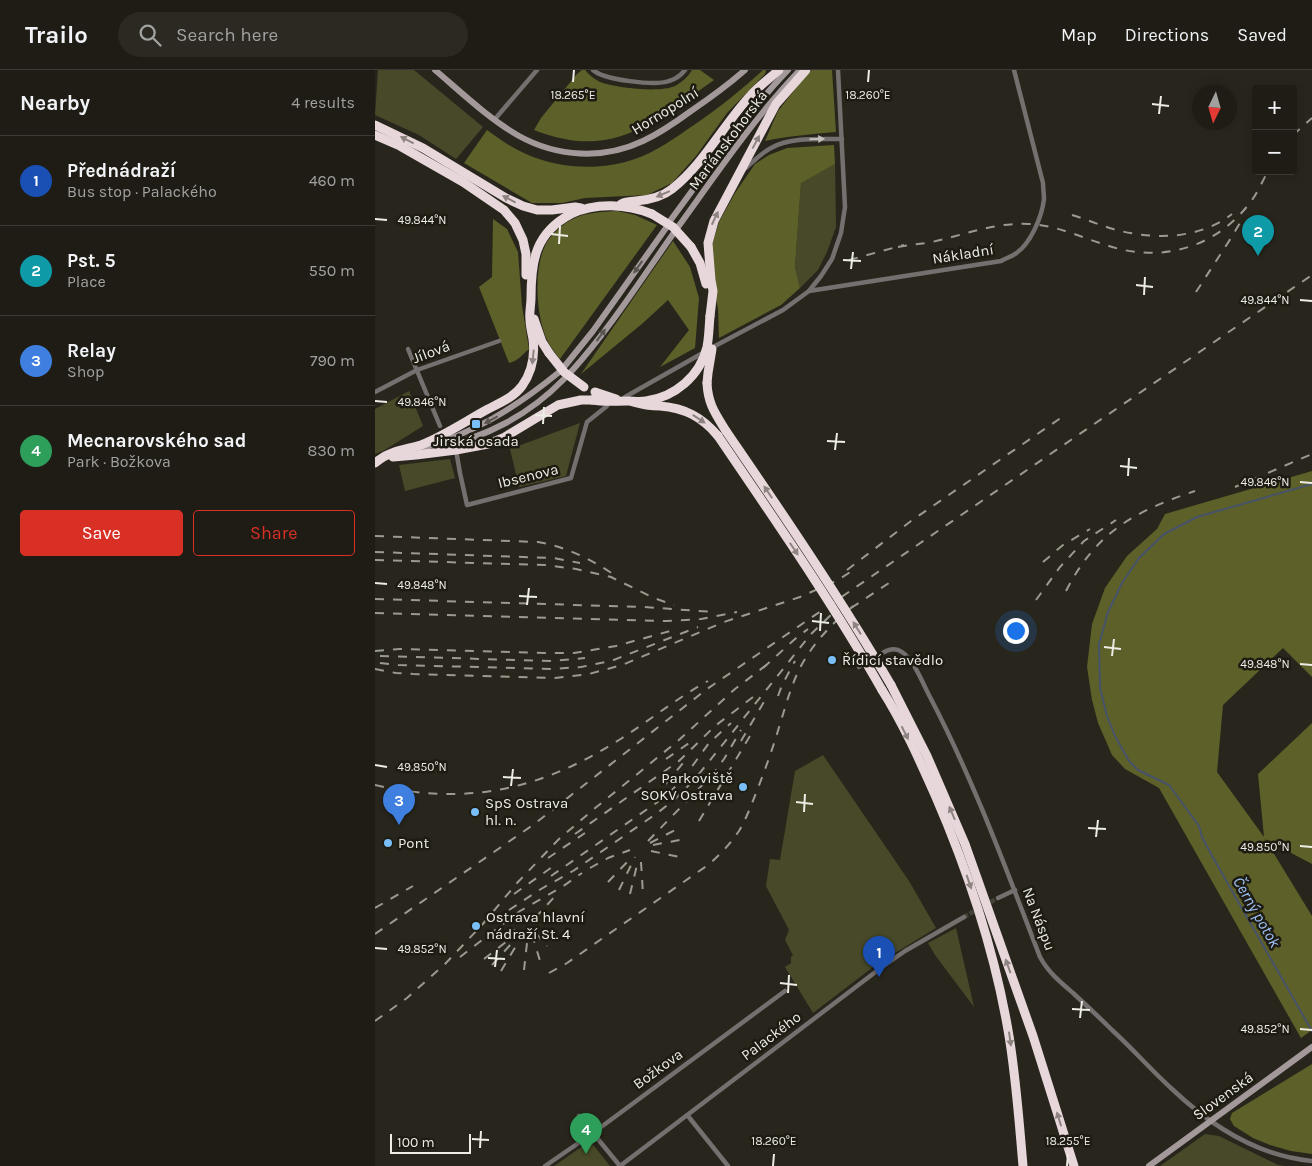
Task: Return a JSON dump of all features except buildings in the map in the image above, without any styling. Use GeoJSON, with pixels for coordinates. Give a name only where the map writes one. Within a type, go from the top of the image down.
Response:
{"type":"FeatureCollection","features":[{"type":"Feature","properties":{"kind":"highway"},"geometry":{"type":"LineString","coordinates":[[375,125],[404,138],[434,160],[466,179],[523,206],[537,210],[552,210],[622,205],[660,196],[679,183],[692,170],[751,95],[779,70]]}},
{"type":"Feature","properties":{"kind":"highway"},"geometry":{"type":"LineString","coordinates":[[396,456],[457,450],[488,444],[503,438],[558,405],[594,396],[645,401],[661,398],[677,390],[689,379],[704,357],[708,341],[713,291],[708,254],[709,236],[716,216],[776,104],[806,70]]}},
{"type":"Feature","properties":{"kind":"highway"},"geometry":{"type":"LineString","coordinates":[[375,135],[434,160]]}},
{"type":"Feature","properties":{"kind":"highway"},"geometry":{"type":"LineString","coordinates":[[466,179],[504,210],[521,233],[526,254],[526,291],[540,336],[549,353],[564,372],[594,396]]}},
{"type":"Feature","properties":{"kind":"highway"},"geometry":{"type":"LineString","coordinates":[[622,205],[652,214],[673,227],[691,247],[700,263],[706,280],[713,342],[707,384],[712,408],[821,571],[891,685],[933,770],[965,844],[1033,1036],[1074,1166]]}},
{"type":"Feature","properties":{"kind":"highway"},"geometry":{"type":"LineString","coordinates":[[375,463],[392,453],[444,434],[516,393],[527,378],[533,360],[533,340],[529,320],[531,275],[537,250],[546,235],[558,222],[575,212],[588,208]]}},
{"type":"Feature","properties":{"kind":"highway"},"geometry":{"type":"LineString","coordinates":[[627,399],[647,406],[661,406],[688,412],[700,418],[710,427],[806,566],[857,646],[905,732],[944,817],[985,928],[1008,1030],[1023,1166]]}},
{"type":"Feature","properties":{"kind":"main road","name":"Hornopolní"},"geometry":{"type":"LineString","coordinates":[[435,70],[520,137],[548,148],[594,154],[633,145],[657,133],[715,94],[745,70]]}},
{"type":"Feature","properties":{"kind":"main road","name":"Mariánskohorská"},"geometry":{"type":"LineString","coordinates":[[671,222],[723,149],[788,70]]}},
{"type":"Feature","properties":{"kind":"main road","name":"Mariánskohorská"},"geometry":{"type":"LineString","coordinates":[[678,227],[743,136],[784,87],[801,70]]}},
{"type":"Feature","properties":{"kind":"main road"},"geometry":{"type":"LineString","coordinates":[[564,367],[593,331],[666,228]]}},
{"type":"Feature","properties":{"kind":"main road"},"geometry":{"type":"LineString","coordinates":[[571,373],[602,335],[673,234]]}},
{"type":"Feature","properties":{"kind":"main road"},"geometry":{"type":"LineString","coordinates":[[375,463],[452,439],[495,418],[532,394],[558,373]]}},
{"type":"Feature","properties":{"kind":"main road"},"geometry":{"type":"LineString","coordinates":[[396,456],[449,445],[499,428],[539,403],[564,380]]}},
{"type":"Feature","properties":{"kind":"main road","name":"Slovenská"},"geometry":{"type":"LineString","coordinates":[[1149,1166],[1312,1047]]}},
{"type":"Feature","properties":{"kind":"street"},"geometry":{"type":"LineString","coordinates":[[495,119],[537,70]]}},
{"type":"Feature","properties":{"kind":"street"},"geometry":{"type":"LineString","coordinates":[[593,70],[601,75],[621,80],[661,83],[678,78],[685,70]]}},
{"type":"Feature","properties":{"kind":"street","name":"Nákladní"},"geometry":{"type":"LineString","coordinates":[[715,346],[783,310],[809,291],[832,260],[841,233],[845,207],[838,70]]}},
{"type":"Feature","properties":{"kind":"street","name":"Nákladní"},"geometry":{"type":"LineString","coordinates":[[809,291],[1001,261],[1017,253],[1036,226],[1044,197],[1043,183],[1014,70]]}},
{"type":"Feature","properties":{"kind":"street"},"geometry":{"type":"LineString","coordinates":[[733,186],[749,165],[771,148],[785,143],[806,140],[842,139]]}},
{"type":"Feature","properties":{"kind":"street","name":"Jílová"},"geometry":{"type":"LineString","coordinates":[[375,392],[417,370],[499,341]]}},
{"type":"Feature","properties":{"kind":"street"},"geometry":{"type":"LineString","coordinates":[[409,349],[439,426]]}},
{"type":"Feature","properties":{"kind":"street"},"geometry":{"type":"LineString","coordinates":[[627,399],[701,354]]}},
{"type":"Feature","properties":{"kind":"street","name":"Ibsenova"},"geometry":{"type":"LineString","coordinates":[[457,450],[467,505],[571,478],[587,422],[607,406]]}},
{"type":"Feature","properties":{"kind":"street","name":"Na Náspu"},"geometry":{"type":"LineString","coordinates":[[881,654],[887,650],[901,651],[915,669],[965,768],[995,837],[1040,957],[1054,976],[1171,1088],[1210,1121],[1235,1137],[1257,1147],[1277,1154],[1312,1161]]}},
{"type":"Feature","properties":{"kind":"street"},"geometry":{"type":"LineString","coordinates":[[998,898],[1015,890]]}},
{"type":"Feature","properties":{"kind":"street","name":"Palackého"},"geometry":{"type":"LineString","coordinates":[[620,1166],[882,967],[905,951],[964,917]]}},
{"type":"Feature","properties":{"kind":"street","name":"Božkova"},"geometry":{"type":"LineString","coordinates":[[545,1166],[593,1133],[785,991]]}},
{"type":"Feature","properties":{"kind":"street"},"geometry":{"type":"LineString","coordinates":[[579,1116],[620,1166]]}},
{"type":"Feature","properties":{"kind":"street"},"geometry":{"type":"LineString","coordinates":[[688,1116],[728,1166]]}},
{"type":"Feature","properties":{"kind":"green space"},"geometry":{"type":"Polygon","coordinates":[[[378,70],[414,70],[483,127],[456,159],[419,135],[375,115],[378,70]]]}},
{"type":"Feature","properties":{"kind":"green space"},"geometry":{"type":"Polygon","coordinates":[[[582,70],[585,70],[600,82],[638,89],[659,89],[675,86],[685,79],[692,70],[700,70],[714,80],[651,123],[630,133],[609,139],[586,141],[562,139],[534,130],[541,118],[582,70]]]}},
{"type":"Feature","properties":{"kind":"green space"},"geometry":{"type":"Polygon","coordinates":[[[763,70],[766,70],[765,74],[727,113],[696,156],[672,183],[647,195],[585,198],[562,203],[532,203],[464,163],[487,130],[521,152],[552,163],[594,167],[635,159],[658,148],[703,119],[730,99],[763,70]]]}},
{"type":"Feature","properties":{"kind":"green space"},"geometry":{"type":"Polygon","coordinates":[[[812,70],[832,70],[836,132],[791,136],[765,141],[778,111],[812,70]]]}},
{"type":"Feature","properties":{"kind":"green space"},"geometry":{"type":"Polygon","coordinates":[[[834,145],[835,164],[801,183],[795,267],[800,288],[781,305],[719,338],[718,309],[713,282],[712,245],[719,222],[735,193],[755,164],[769,155],[787,148],[834,145]]]}},
{"type":"Feature","properties":{"kind":"green space"},"geometry":{"type":"Polygon","coordinates":[[[835,164],[836,227],[818,270],[800,288],[795,267],[801,182],[835,164]]]}},
{"type":"Feature","properties":{"kind":"green space"},"geometry":{"type":"Polygon","coordinates":[[[617,211],[635,215],[657,225],[560,359],[549,344],[541,322],[538,282],[541,256],[547,242],[570,220],[590,213],[617,211]]]}},
{"type":"Feature","properties":{"kind":"green space"},"geometry":{"type":"Polygon","coordinates":[[[493,219],[507,229],[518,252],[522,306],[529,349],[518,359],[509,363],[479,287],[492,277],[493,219]]]}},
{"type":"Feature","properties":{"kind":"green space"},"geometry":{"type":"Polygon","coordinates":[[[673,241],[690,267],[699,298],[695,348],[660,367],[689,330],[668,300],[581,374],[673,241]]]}},
{"type":"Feature","properties":{"kind":"green space"},"geometry":{"type":"Polygon","coordinates":[[[409,391],[423,426],[375,454],[375,409],[409,391]]]}},
{"type":"Feature","properties":{"kind":"green space"},"geometry":{"type":"Polygon","coordinates":[[[580,423],[566,476],[519,487],[510,449],[580,423]]]}},
{"type":"Feature","properties":{"kind":"green space"},"geometry":{"type":"Polygon","coordinates":[[[450,459],[455,478],[405,491],[399,465],[450,459]]]}},
{"type":"Feature","properties":{"kind":"green space"},"geometry":{"type":"Polygon","coordinates":[[[1312,471],[1312,677],[1283,648],[1223,705],[1217,772],[1264,837],[1258,774],[1312,723],[1312,864],[1265,839],[1312,916],[1312,1030],[1301,1038],[1159,788],[1125,769],[1112,755],[1098,723],[1087,667],[1092,624],[1105,588],[1127,556],[1157,529],[1165,514],[1312,471]]]}},
{"type":"Feature","properties":{"kind":"green space"},"geometry":{"type":"Polygon","coordinates":[[[823,755],[909,881],[936,928],[877,964],[813,1013],[785,967],[791,963],[793,955],[785,940],[789,930],[766,886],[770,859],[780,860],[795,771],[823,755]]]}},
{"type":"Feature","properties":{"kind":"green space"},"geometry":{"type":"Polygon","coordinates":[[[956,928],[974,1007],[928,943],[956,928]]]}},
{"type":"Feature","properties":{"kind":"green space"},"geometry":{"type":"Polygon","coordinates":[[[1312,1064],[1312,1154],[1270,1145],[1253,1138],[1234,1126],[1230,1119],[1232,1113],[1312,1064]]]}},
{"type":"Feature","properties":{"kind":"green space"},"geometry":{"type":"Polygon","coordinates":[[[1205,1134],[1219,1136],[1278,1165],[1285,1166],[1160,1166],[1205,1134]]]}},
{"type":"Feature","properties":{"kind":"green space"},"geometry":{"type":"Polygon","coordinates":[[[590,1141],[610,1166],[554,1166],[590,1141]]]}},
{"type":"Feature","properties":{"kind":"waterway","name":"Černý potok"},"geometry":{"type":"LineString","coordinates":[[1312,484],[1197,517],[1164,534],[1139,558],[1122,583],[1108,612],[1099,644],[1100,688],[1107,716],[1115,736],[1129,761],[1138,770],[1169,785],[1199,826],[1202,837],[1211,854],[1312,1031]]}},
{"type":"Feature","properties":{"kind":"tunnel"},"geometry":{"type":"LineString","coordinates":[[985,905],[998,898]]}},
{"type":"Feature","properties":{"kind":"tunnel"},"geometry":{"type":"LineString","coordinates":[[964,917],[978,909]]}},
{"type":"Feature","properties":{"kind":"railway"},"geometry":{"type":"LineString","coordinates":[[1297,131],[1312,118]]}},
{"type":"Feature","properties":{"kind":"railway"},"geometry":{"type":"LineString","coordinates":[[898,247],[932,242],[992,227],[1029,224],[1059,229],[1129,251],[1167,252],[1186,248],[1220,232],[1249,204],[1266,175]]}},
{"type":"Feature","properties":{"kind":"railway"},"geometry":{"type":"LineString","coordinates":[[1072,215],[1128,233],[1159,236],[1190,233],[1205,229],[1219,223],[1232,214]]}},
{"type":"Feature","properties":{"kind":"railway"},"geometry":{"type":"LineString","coordinates":[[1196,292],[1244,216]]}},
{"type":"Feature","properties":{"kind":"railway"},"geometry":{"type":"LineString","coordinates":[[849,260],[904,245]]}},
{"type":"Feature","properties":{"kind":"railway"},"geometry":{"type":"LineString","coordinates":[[375,934],[533,825],[707,689],[1312,275]]}},
{"type":"Feature","properties":{"kind":"railway"},"geometry":{"type":"LineString","coordinates":[[847,570],[911,521],[1065,415]]}},
{"type":"Feature","properties":{"kind":"railway"},"geometry":{"type":"LineString","coordinates":[[1235,487],[1312,454]]}},
{"type":"Feature","properties":{"kind":"railway"},"geometry":{"type":"LineString","coordinates":[[1066,591],[1090,553],[1119,526],[1154,507],[1195,491]]}},
{"type":"Feature","properties":{"kind":"railway"},"geometry":{"type":"LineString","coordinates":[[1036,600],[1060,567],[1084,541],[1116,520]]}},
{"type":"Feature","properties":{"kind":"railway"},"geometry":{"type":"LineString","coordinates":[[1043,562],[1063,545],[1090,529]]}},
{"type":"Feature","properties":{"kind":"railway"},"geometry":{"type":"LineString","coordinates":[[375,536],[538,542],[577,554],[613,574]]}},
{"type":"Feature","properties":{"kind":"railway"},"geometry":{"type":"LineString","coordinates":[[375,552],[553,558],[580,563]]}},
{"type":"Feature","properties":{"kind":"railway"},"geometry":{"type":"LineString","coordinates":[[375,560],[545,565],[576,569],[611,577],[654,598],[674,605]]}},
{"type":"Feature","properties":{"kind":"railway"},"geometry":{"type":"LineString","coordinates":[[375,669],[413,674],[555,678],[589,674],[622,665],[724,622],[800,597],[838,580],[855,569]]}},
{"type":"Feature","properties":{"kind":"railway"},"geometry":{"type":"LineString","coordinates":[[851,608],[892,581]]}},
{"type":"Feature","properties":{"kind":"railway"},"geometry":{"type":"LineString","coordinates":[[375,599],[644,607],[713,612]]}},
{"type":"Feature","properties":{"kind":"railway"},"geometry":{"type":"LineString","coordinates":[[549,973],[567,963],[708,865],[728,845],[739,831],[750,808],[801,666],[825,632],[856,604]]}},
{"type":"Feature","properties":{"kind":"railway"},"geometry":{"type":"LineString","coordinates":[[509,910],[573,871],[674,800],[695,779],[811,634],[836,610]]}},
{"type":"Feature","properties":{"kind":"railway"},"geometry":{"type":"LineString","coordinates":[[375,613],[666,621],[701,619],[737,612]]}},
{"type":"Feature","properties":{"kind":"railway"},"geometry":{"type":"LineString","coordinates":[[380,663],[553,669],[581,667],[611,661],[698,627]]}},
{"type":"Feature","properties":{"kind":"railway"},"geometry":{"type":"LineString","coordinates":[[763,668],[808,629]]}},
{"type":"Feature","properties":{"kind":"railway"},"geometry":{"type":"LineString","coordinates":[[375,651],[400,649],[574,653],[616,646],[670,631]]}},
{"type":"Feature","properties":{"kind":"railway"},"geometry":{"type":"LineString","coordinates":[[380,656],[552,661],[585,658]]}},
{"type":"Feature","properties":{"kind":"railway"},"geometry":{"type":"LineString","coordinates":[[778,696],[795,661]]}},
{"type":"Feature","properties":{"kind":"railway"},"geometry":{"type":"LineString","coordinates":[[375,1021],[407,998],[445,964],[559,839],[680,739],[735,689],[769,663]]}},
{"type":"Feature","properties":{"kind":"railway"},"geometry":{"type":"LineString","coordinates":[[375,785],[441,794],[472,793],[502,789],[531,782],[590,757],[708,681]]}},
{"type":"Feature","properties":{"kind":"railway"},"geometry":{"type":"LineString","coordinates":[[575,834],[679,761],[715,726],[757,694]]}},
{"type":"Feature","properties":{"kind":"railway"},"geometry":{"type":"LineString","coordinates":[[741,741],[765,700]]}},
{"type":"Feature","properties":{"kind":"railway"},"geometry":{"type":"LineString","coordinates":[[551,876],[659,801],[688,772],[709,743],[731,723]]}},
{"type":"Feature","properties":{"kind":"railway"},"geometry":{"type":"LineString","coordinates":[[648,841],[713,774],[741,730]]}},
{"type":"Feature","properties":{"kind":"railway"},"geometry":{"type":"LineString","coordinates":[[699,821],[750,736]]}},
{"type":"Feature","properties":{"kind":"railway"},"geometry":{"type":"LineString","coordinates":[[666,759],[695,739]]}},
{"type":"Feature","properties":{"kind":"railway"},"geometry":{"type":"LineString","coordinates":[[654,798],[683,763]]}},
{"type":"Feature","properties":{"kind":"railway"},"geometry":{"type":"LineString","coordinates":[[650,843],[681,827]]}},
{"type":"Feature","properties":{"kind":"railway"},"geometry":{"type":"LineString","coordinates":[[548,858],[585,833]]}},
{"type":"Feature","properties":{"kind":"railway"},"geometry":{"type":"LineString","coordinates":[[653,845],[685,839]]}},
{"type":"Feature","properties":{"kind":"railway"},"geometry":{"type":"LineString","coordinates":[[590,868],[608,858],[630,850]]}},
{"type":"Feature","properties":{"kind":"railway"},"geometry":{"type":"LineString","coordinates":[[651,851],[684,858]]}},
{"type":"Feature","properties":{"kind":"railway"},"geometry":{"type":"LineString","coordinates":[[608,882],[632,857]]}},
{"type":"Feature","properties":{"kind":"railway"},"geometry":{"type":"LineString","coordinates":[[619,890],[635,857]]}},
{"type":"Feature","properties":{"kind":"railway"},"geometry":{"type":"LineString","coordinates":[[641,862],[643,894]]}},
{"type":"Feature","properties":{"kind":"railway"},"geometry":{"type":"LineString","coordinates":[[514,894],[555,865]]}},
{"type":"Feature","properties":{"kind":"railway"},"geometry":{"type":"LineString","coordinates":[[630,894],[637,865]]}},
{"type":"Feature","properties":{"kind":"railway"},"geometry":{"type":"LineString","coordinates":[[460,957],[520,911],[582,873]]}},
{"type":"Feature","properties":{"kind":"railway"},"geometry":{"type":"LineString","coordinates":[[375,908],[413,886]]}},
{"type":"Feature","properties":{"kind":"railway"},"geometry":{"type":"LineString","coordinates":[[535,918],[557,894]]}},
{"type":"Feature","properties":{"kind":"railway"},"geometry":{"type":"LineString","coordinates":[[490,939],[520,928]]}},
{"type":"Feature","properties":{"kind":"railway"},"geometry":{"type":"LineString","coordinates":[[484,959],[520,931]]}},
{"type":"Feature","properties":{"kind":"railway"},"geometry":{"type":"LineString","coordinates":[[535,932],[547,946]]}},
{"type":"Feature","properties":{"kind":"railway"},"geometry":{"type":"LineString","coordinates":[[524,970],[528,934]]}},
{"type":"Feature","properties":{"kind":"railway"},"geometry":{"type":"LineString","coordinates":[[532,934],[540,961]]}},
{"type":"Feature","properties":{"kind":"railway"},"geometry":{"type":"LineString","coordinates":[[492,965],[512,943]]}},
{"type":"Feature","properties":{"kind":"railway"},"geometry":{"type":"LineString","coordinates":[[501,971],[516,946]]}},
{"type":"Feature","properties":{"kind":"place","name":"Pst. 5"},"geometry":{"type":"Point","coordinates":[1258,256]}},
{"type":"Feature","properties":{"kind":"place","name":"Jirská osada"},"geometry":{"type":"Point","coordinates":[476,424]}},
{"type":"Feature","properties":{"kind":"place","name":"Řídicí stavědlo"},"geometry":{"type":"Point","coordinates":[832,660]}},
{"type":"Feature","properties":{"kind":"place","name":"Parkoviště SOKV Ostrava"},"geometry":{"type":"Point","coordinates":[743,787]}},
{"type":"Feature","properties":{"kind":"place","name":"SpS Ostrava hl. n."},"geometry":{"type":"Point","coordinates":[475,812]}},
{"type":"Feature","properties":{"kind":"place","name":"Relay"},"geometry":{"type":"Point","coordinates":[399,825]}},
{"type":"Feature","properties":{"kind":"place","name":"Pont"},"geometry":{"type":"Point","coordinates":[388,843]}},
{"type":"Feature","properties":{"kind":"place","name":"Ostrava hlavní nádraží St. 4"},"geometry":{"type":"Point","coordinates":[476,926]}},
{"type":"Feature","properties":{"kind":"place","name":"Přednádraží"},"geometry":{"type":"Point","coordinates":[879,977]}},
{"type":"Feature","properties":{"kind":"place","name":"Mecnarovského sad"},"geometry":{"type":"Point","coordinates":[586,1154]}}]}
